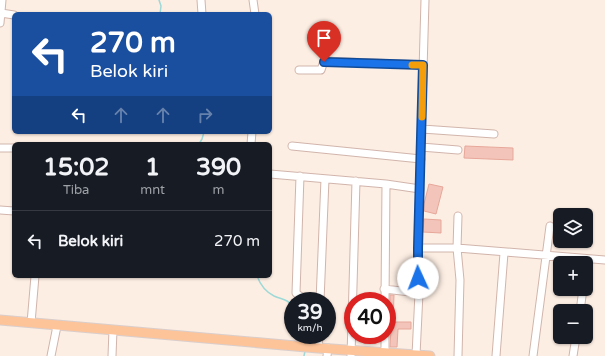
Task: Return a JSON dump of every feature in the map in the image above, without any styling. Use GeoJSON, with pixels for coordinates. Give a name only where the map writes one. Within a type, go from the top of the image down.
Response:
{"type":"FeatureCollection","features":[{"type":"Feature","properties":{"kind":"main road"},"geometry":{"type":"LineString","coordinates":[[0,320],[300,346],[328,352],[386,353],[430,356]]}},
{"type":"Feature","properties":{"kind":"street"},"geometry":{"type":"LineString","coordinates":[[0,23],[2,0]]}},
{"type":"Feature","properties":{"kind":"street"},"geometry":{"type":"LineString","coordinates":[[201,0],[202,12]]}},
{"type":"Feature","properties":{"kind":"street"},"geometry":{"type":"LineString","coordinates":[[253,0],[255,12]]}},
{"type":"Feature","properties":{"kind":"street"},"geometry":{"type":"LineString","coordinates":[[416,355],[419,293],[418,248],[425,0]]}},
{"type":"Feature","properties":{"kind":"street"},"geometry":{"type":"LineString","coordinates":[[1,13],[12,14]]}},
{"type":"Feature","properties":{"kind":"street"},"geometry":{"type":"LineString","coordinates":[[299,70],[321,70],[324,62],[423,65]]}},
{"type":"Feature","properties":{"kind":"street"},"geometry":{"type":"LineString","coordinates":[[422,129],[494,134]]}},
{"type":"Feature","properties":{"kind":"street"},"geometry":{"type":"LineString","coordinates":[[292,146],[421,159]]}},
{"type":"Feature","properties":{"kind":"street"},"geometry":{"type":"LineString","coordinates":[[421,147],[458,150]]}},
{"type":"Feature","properties":{"kind":"street"},"geometry":{"type":"LineString","coordinates":[[0,148],[12,148]]}},
{"type":"Feature","properties":{"kind":"street"},"geometry":{"type":"LineString","coordinates":[[272,174],[386,184],[420,189]]}},
{"type":"Feature","properties":{"kind":"street"},"geometry":{"type":"LineString","coordinates":[[296,292],[300,176]]}},
{"type":"Feature","properties":{"kind":"street"},"geometry":{"type":"LineString","coordinates":[[320,292],[325,179]]}},
{"type":"Feature","properties":{"kind":"street"},"geometry":{"type":"LineString","coordinates":[[351,353],[356,181]]}},
{"type":"Feature","properties":{"kind":"street"},"geometry":{"type":"LineString","coordinates":[[384,292],[386,184]]}},
{"type":"Feature","properties":{"kind":"street"},"geometry":{"type":"LineString","coordinates":[[0,210],[12,211]]}},
{"type":"Feature","properties":{"kind":"street"},"geometry":{"type":"LineString","coordinates":[[458,216],[457,248],[460,280],[458,356]]}},
{"type":"Feature","properties":{"kind":"street"},"geometry":{"type":"LineString","coordinates":[[534,356],[550,226]]}},
{"type":"Feature","properties":{"kind":"street"},"geometry":{"type":"LineString","coordinates":[[418,248],[457,248],[554,256]]}},
{"type":"Feature","properties":{"kind":"street"},"geometry":{"type":"LineString","coordinates":[[496,356],[504,253]]}},
{"type":"Feature","properties":{"kind":"street"},"geometry":{"type":"LineString","coordinates":[[593,260],[605,260]]}},
{"type":"Feature","properties":{"kind":"street"},"geometry":{"type":"LineString","coordinates":[[31,323],[34,278]]}},
{"type":"Feature","properties":{"kind":"street"},"geometry":{"type":"LineString","coordinates":[[384,289],[419,293]]}},
{"type":"Feature","properties":{"kind":"street"},"geometry":{"type":"LineString","coordinates":[[51,356],[57,326]]}},
{"type":"Feature","properties":{"kind":"street"},"geometry":{"type":"LineString","coordinates":[[112,356],[113,330]]}},
{"type":"Feature","properties":{"kind":"street"},"geometry":{"type":"LineString","coordinates":[[315,348],[316,344]]}},
{"type":"Feature","properties":{"kind":"street"},"geometry":{"type":"LineString","coordinates":[[386,344],[386,353]]}},
{"type":"Feature","properties":{"kind":"street"},"geometry":{"type":"LineString","coordinates":[[573,356],[575,344]]}},
{"type":"Feature","properties":{"kind":"building"},"geometry":{"type":"Polygon","coordinates":[[[465,146],[513,148],[513,160],[464,158],[465,146]]]}},
{"type":"Feature","properties":{"kind":"building"},"geometry":{"type":"Polygon","coordinates":[[[429,184],[443,187],[436,214],[424,211],[424,204],[429,184]]]}},
{"type":"Feature","properties":{"kind":"building"},"geometry":{"type":"Polygon","coordinates":[[[424,219],[441,220],[441,233],[423,232],[424,219]]]}},
{"type":"Feature","properties":{"kind":"building"},"geometry":{"type":"Polygon","coordinates":[[[396,322],[411,322],[411,329],[398,329],[397,347],[390,347],[390,344],[396,344],[396,322]]]}},
{"type":"Feature","properties":{"kind":"waterway"},"geometry":{"type":"LineString","coordinates":[[159,0],[161,6],[160,12]]}},
{"type":"Feature","properties":{"kind":"waterway"},"geometry":{"type":"LineString","coordinates":[[200,142],[203,134]]}},
{"type":"Feature","properties":{"kind":"waterway"},"geometry":{"type":"LineString","coordinates":[[258,278],[268,292],[284,300]]}},
{"type":"Feature","properties":{"kind":"waterway"},"geometry":{"type":"LineString","coordinates":[[304,356],[305,351]]}},
{"type":"Feature","properties":{"kind":"slow traffic"},"geometry":{"type":"LineString","coordinates":[[412,65],[423,65],[422,117]]}},
{"type":"Feature","properties":{"kind":"route"},"geometry":{"type":"LineString","coordinates":[[324,62],[423,65],[418,278]]}}]}
